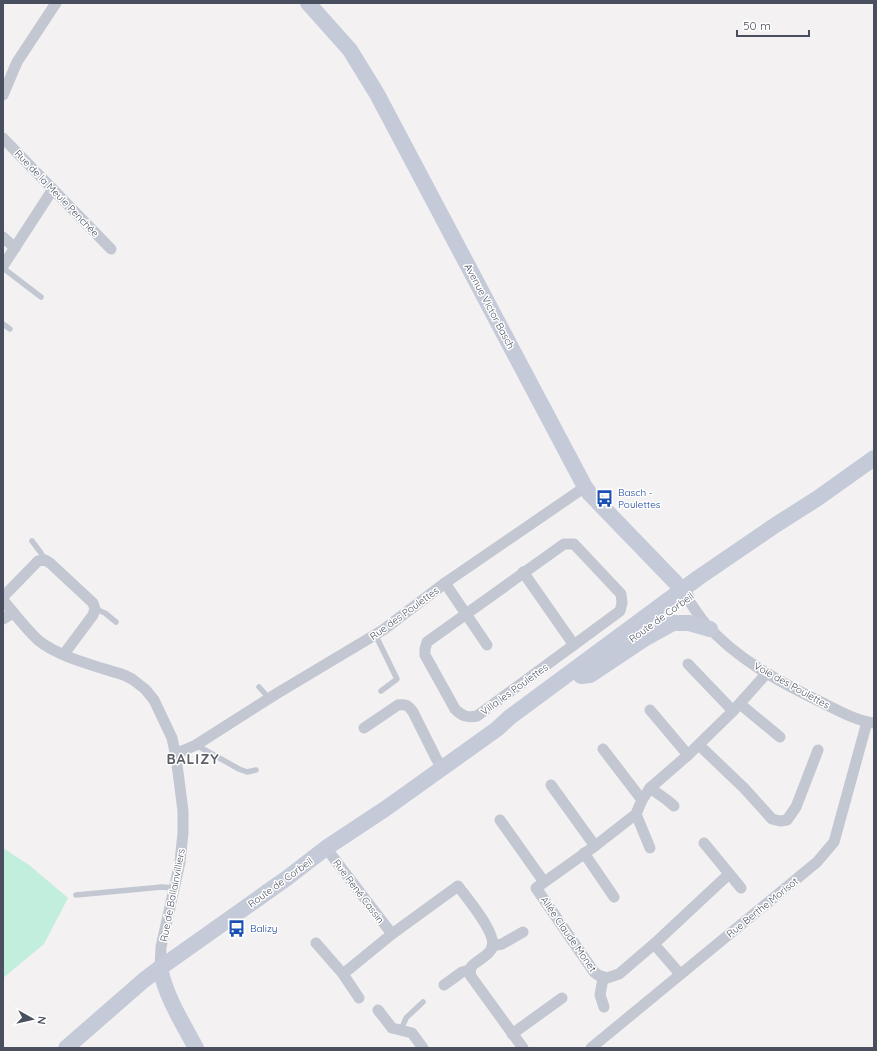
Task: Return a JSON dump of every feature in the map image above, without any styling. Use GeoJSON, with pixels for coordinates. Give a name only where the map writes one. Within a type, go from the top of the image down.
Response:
{"type":"FeatureCollection","features":[{"type":"Feature","properties":{"kind":"main road","name":"Avenue Victor Basch"},"geometry":{"type":"LineString","coordinates":[[308,3],[350,50],[377,94],[585,487],[675,582],[685,595]]}},
{"type":"Feature","properties":{"kind":"main road","name":"Route de Corbeil"},"geometry":{"type":"LineString","coordinates":[[498,729],[510,717],[685,595],[768,530],[818,498],[874,458]]}},
{"type":"Feature","properties":{"kind":"main road","name":"Route de Corbeil"},"geometry":{"type":"LineString","coordinates":[[66,1048],[144,980],[160,968],[276,886],[326,848],[385,809],[498,729],[513,722],[581,676],[668,610],[685,595]]}},
{"type":"Feature","properties":{"kind":"main road"},"geometry":{"type":"LineString","coordinates":[[581,676],[590,675],[644,639],[673,623],[689,622],[710,628]]}},
{"type":"Feature","properties":{"kind":"main road"},"geometry":{"type":"LineString","coordinates":[[160,968],[163,983],[168,995],[196,1048]]}},
{"type":"Feature","properties":{"kind":"street"},"geometry":{"type":"LineString","coordinates":[[3,95],[17,62],[56,3]]}},
{"type":"Feature","properties":{"kind":"street","name":"Rue de la Meule Penchée"},"geometry":{"type":"LineString","coordinates":[[3,138],[111,249]]}},
{"type":"Feature","properties":{"kind":"street"},"geometry":{"type":"LineString","coordinates":[[3,267],[53,189]]}},
{"type":"Feature","properties":{"kind":"street"},"geometry":{"type":"LineString","coordinates":[[3,237],[15,248]]}},
{"type":"Feature","properties":{"kind":"street","name":"Rue des Poulettes"},"geometry":{"type":"LineString","coordinates":[[175,752],[182,751],[196,745],[376,634],[445,583],[585,487]]}},
{"type":"Feature","properties":{"kind":"street","name":"Villa les Poulettes"},"geometry":{"type":"LineString","coordinates":[[564,544],[574,544],[621,594],[622,603],[620,611],[477,716],[470,718],[461,715],[455,709],[425,655],[427,642],[465,613],[564,544]]}},
{"type":"Feature","properties":{"kind":"street"},"geometry":{"type":"LineString","coordinates":[[3,597],[38,561],[45,560],[93,603],[95,609],[93,615],[64,654]]}},
{"type":"Feature","properties":{"kind":"street"},"geometry":{"type":"LineString","coordinates":[[523,572],[574,645]]}},
{"type":"Feature","properties":{"kind":"street"},"geometry":{"type":"LineString","coordinates":[[445,583],[487,645]]}},
{"type":"Feature","properties":{"kind":"street","name":"Voie des Poulettes"},"geometry":{"type":"LineString","coordinates":[[685,595],[704,622],[736,652],[767,673],[800,692],[832,708],[870,723]]}},
{"type":"Feature","properties":{"kind":"street","name":"Rue de Ballainvilliers"},"geometry":{"type":"LineString","coordinates":[[3,600],[38,640],[64,654],[124,675],[145,689],[154,700],[167,727],[175,752],[183,811],[183,833],[180,862],[161,947],[160,968]]}},
{"type":"Feature","properties":{"kind":"street"},"geometry":{"type":"LineString","coordinates":[[3,619],[14,613]]}},
{"type":"Feature","properties":{"kind":"street"},"geometry":{"type":"LineString","coordinates":[[688,664],[737,708],[780,737]]}},
{"type":"Feature","properties":{"kind":"street"},"geometry":{"type":"LineString","coordinates":[[540,885],[595,846],[636,814],[642,800],[650,788],[699,745],[737,708],[767,673]]}},
{"type":"Feature","properties":{"kind":"street"},"geometry":{"type":"LineString","coordinates":[[364,728],[398,705],[408,705],[442,768]]}},
{"type":"Feature","properties":{"kind":"street"},"geometry":{"type":"LineString","coordinates":[[650,710],[688,755]]}},
{"type":"Feature","properties":{"kind":"street","name":"Rue Berthe Morisot"},"geometry":{"type":"LineString","coordinates":[[591,1048],[817,862],[834,842],[870,723]]}},
{"type":"Feature","properties":{"kind":"street"},"geometry":{"type":"LineString","coordinates":[[699,745],[744,788],[772,819],[780,821],[787,820],[796,807],[818,750]]}},
{"type":"Feature","properties":{"kind":"street"},"geometry":{"type":"LineString","coordinates":[[603,749],[642,800]]}},
{"type":"Feature","properties":{"kind":"street"},"geometry":{"type":"LineString","coordinates":[[550,785],[595,846]]}},
{"type":"Feature","properties":{"kind":"street"},"geometry":{"type":"LineString","coordinates":[[650,788],[674,806]]}},
{"type":"Feature","properties":{"kind":"street"},"geometry":{"type":"LineString","coordinates":[[636,814],[650,848]]}},
{"type":"Feature","properties":{"kind":"street","name":"Allée Claude Monet"},"geometry":{"type":"LineString","coordinates":[[500,820],[594,972],[603,978],[619,974],[730,874]]}},
{"type":"Feature","properties":{"kind":"street"},"geometry":{"type":"LineString","coordinates":[[704,843],[741,888]]}},
{"type":"Feature","properties":{"kind":"street","name":"Rue René Cassin"},"geometry":{"type":"LineString","coordinates":[[326,848],[392,934]]}},
{"type":"Feature","properties":{"kind":"street"},"geometry":{"type":"LineString","coordinates":[[584,853],[614,897]]}},
{"type":"Feature","properties":{"kind":"street"},"geometry":{"type":"LineString","coordinates":[[343,974],[392,934],[458,886],[476,910],[491,935],[493,942],[492,948],[474,963],[470,970],[472,978],[523,1048]]}},
{"type":"Feature","properties":{"kind":"street"},"geometry":{"type":"LineString","coordinates":[[492,946],[502,944],[523,932]]}},
{"type":"Feature","properties":{"kind":"street"},"geometry":{"type":"LineString","coordinates":[[316,942],[343,974],[359,998]]}},
{"type":"Feature","properties":{"kind":"street"},"geometry":{"type":"LineString","coordinates":[[654,944],[680,974]]}},
{"type":"Feature","properties":{"kind":"street"},"geometry":{"type":"LineString","coordinates":[[444,985],[462,972],[470,970]]}},
{"type":"Feature","properties":{"kind":"street","name":"Allée Claude Monet"},"geometry":{"type":"LineString","coordinates":[[603,978],[600,994],[604,1007]]}},
{"type":"Feature","properties":{"kind":"street"},"geometry":{"type":"LineString","coordinates":[[512,1034],[562,998]]}},
{"type":"Feature","properties":{"kind":"street"},"geometry":{"type":"LineString","coordinates":[[378,1010],[392,1028],[412,1033],[423,1048]]}},
{"type":"Feature","properties":{"kind":"lane"},"geometry":{"type":"LineString","coordinates":[[3,267],[41,297]]}},
{"type":"Feature","properties":{"kind":"lane"},"geometry":{"type":"LineString","coordinates":[[3,324],[10,329]]}},
{"type":"Feature","properties":{"kind":"lane"},"geometry":{"type":"LineString","coordinates":[[32,541],[45,560]]}},
{"type":"Feature","properties":{"kind":"lane"},"geometry":{"type":"LineString","coordinates":[[95,609],[105,613],[116,622]]}},
{"type":"Feature","properties":{"kind":"lane"},"geometry":{"type":"LineString","coordinates":[[376,634],[397,679],[381,691]]}},
{"type":"Feature","properties":{"kind":"lane"},"geometry":{"type":"LineString","coordinates":[[259,687],[270,698]]}},
{"type":"Feature","properties":{"kind":"lane"},"geometry":{"type":"LineString","coordinates":[[196,745],[239,769],[247,772],[256,770]]}},
{"type":"Feature","properties":{"kind":"lane"},"geometry":{"type":"LineString","coordinates":[[76,895],[162,887],[174,888]]}},
{"type":"Feature","properties":{"kind":"lane"},"geometry":{"type":"LineString","coordinates":[[401,1030],[406,1018],[423,1002]]}},
{"type":"Feature","properties":{"kind":"green space"},"geometry":{"type":"Polygon","coordinates":[[[3,848],[29,865],[68,898],[44,944],[3,978],[3,848]]]}},
{"type":"Feature","properties":{"kind":"place","name":"Basch - Poulettes"},"geometry":{"type":"Point","coordinates":[605,498]}},
{"type":"Feature","properties":{"kind":"place","name":"Balizy"},"geometry":{"type":"Point","coordinates":[237,928]}},
{"type":"Feature","properties":{"kind":"district","name":"BALIZY"},"geometry":{"type":"Point","coordinates":[193,759]}}]}
